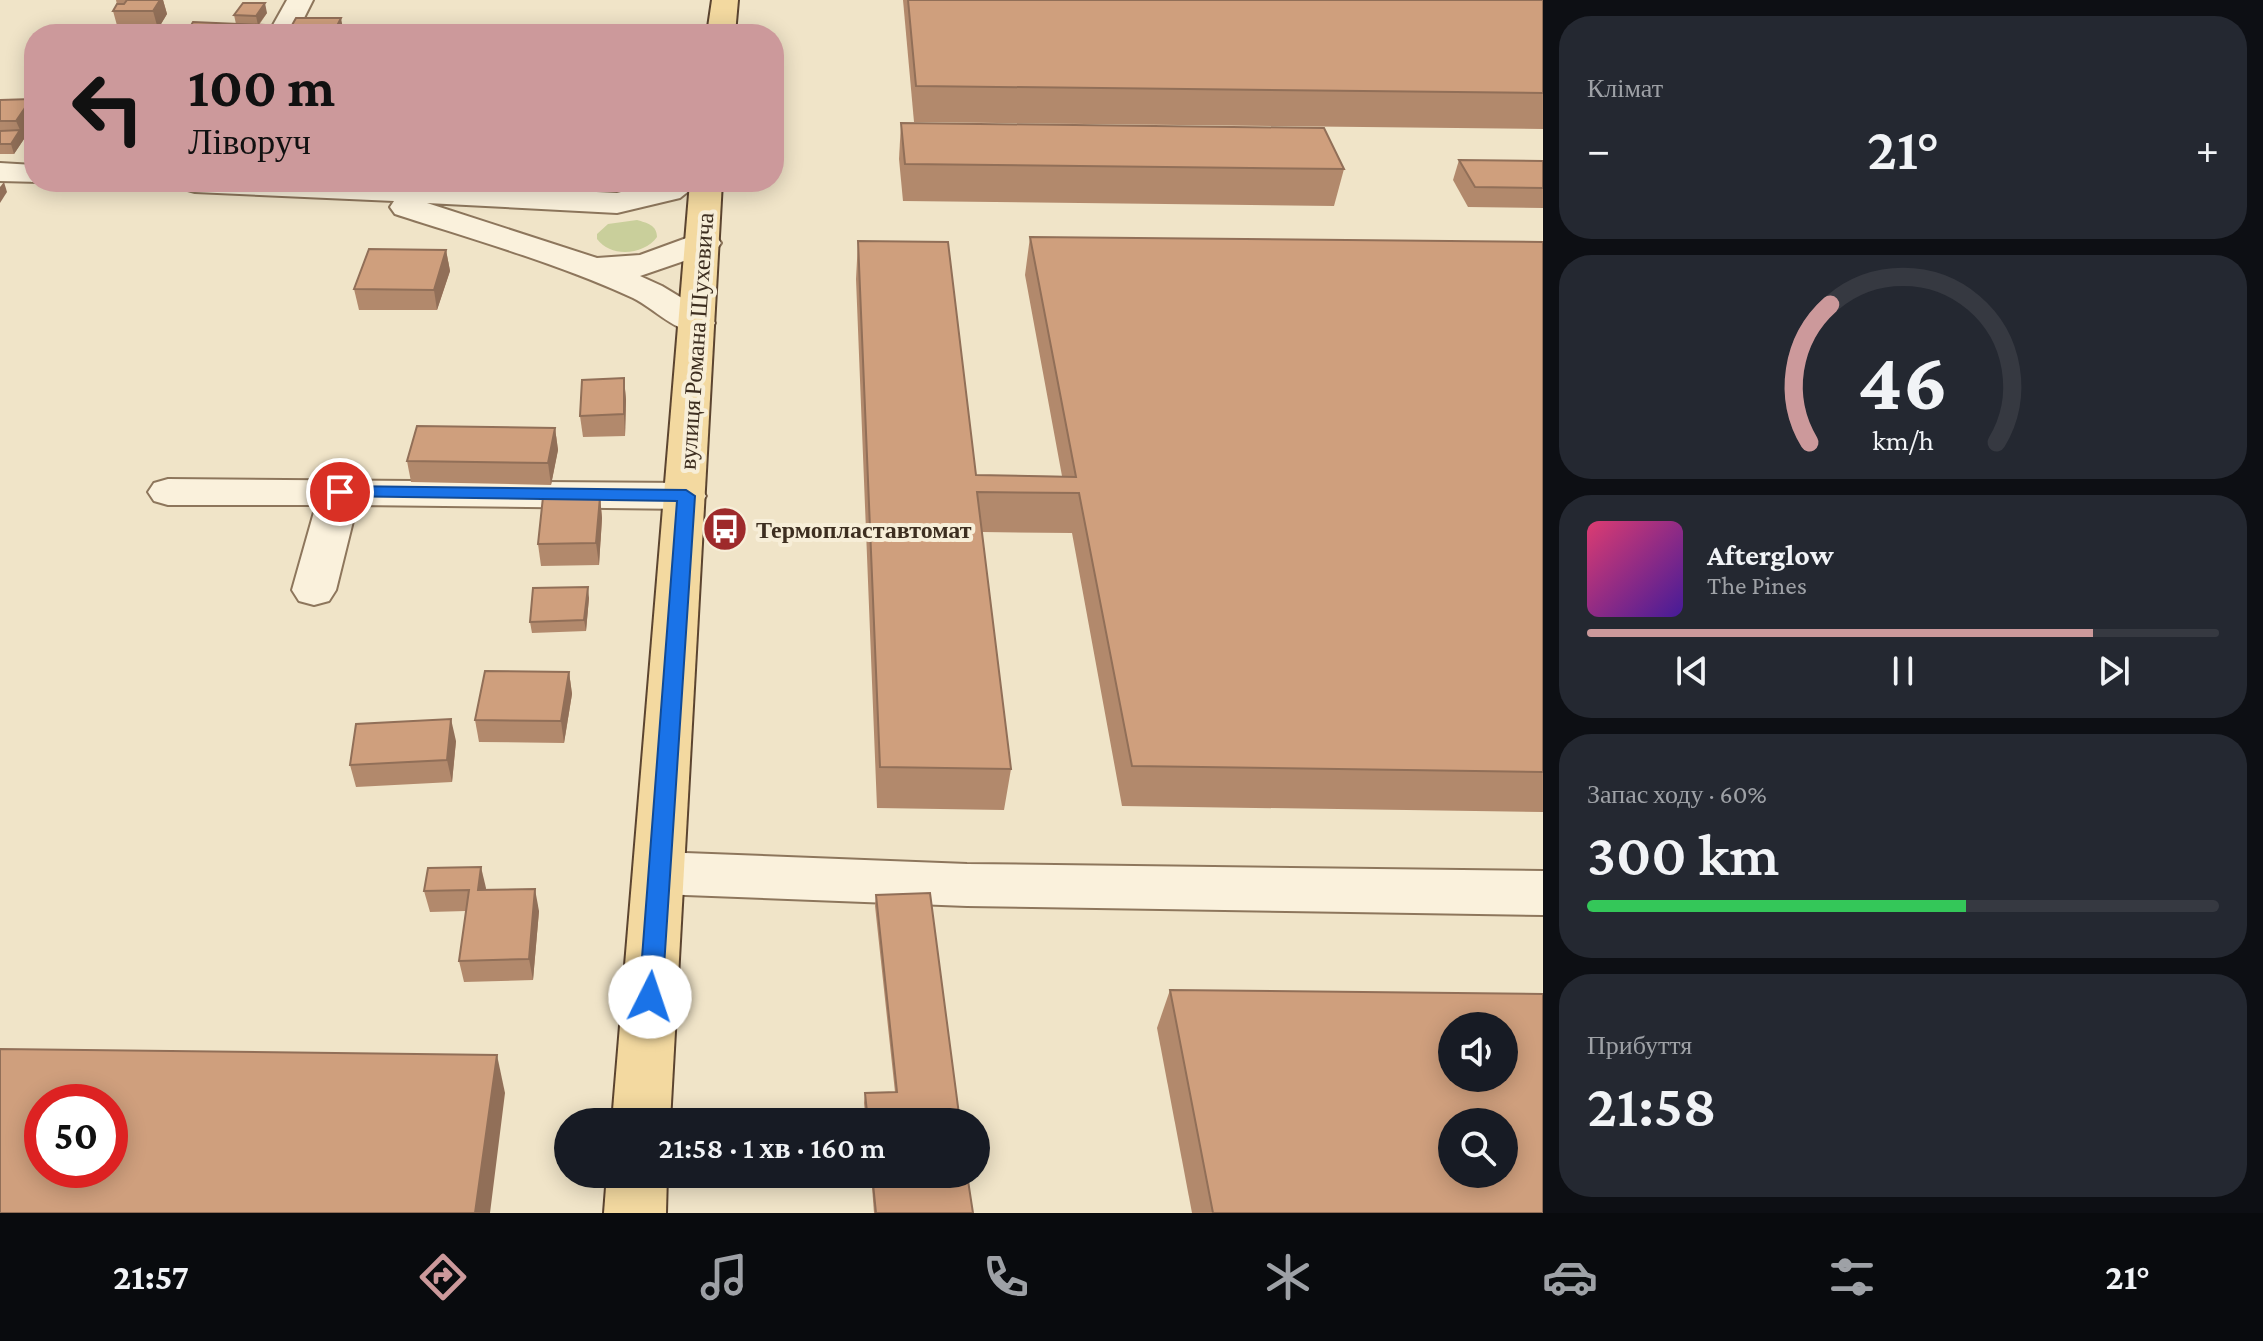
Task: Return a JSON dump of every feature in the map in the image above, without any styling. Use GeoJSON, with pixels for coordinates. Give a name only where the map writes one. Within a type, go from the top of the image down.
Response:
{"type":"FeatureCollection","features":[{"type":"Feature","properties":{"kind":"main road"},"geometry":{"type":"LineString","coordinates":[[722,24],[725,0]]}},
{"type":"Feature","properties":{"kind":"main road","name":"вулиця Романа Шухевича"},"geometry":{"type":"LineString","coordinates":[[642,1108],[706,192]]}},
{"type":"Feature","properties":{"kind":"main road"},"geometry":{"type":"LineString","coordinates":[[635,1213],[636,1188]]}},
{"type":"Feature","properties":{"kind":"street"},"geometry":{"type":"LineString","coordinates":[[287,24],[300,0]]}},
{"type":"Feature","properties":{"kind":"street"},"geometry":{"type":"LineString","coordinates":[[0,172],[24,173]]}},
{"type":"Feature","properties":{"kind":"street"},"geometry":{"type":"LineString","coordinates":[[356,192],[594,268],[650,293],[697,323]]}},
{"type":"Feature","properties":{"kind":"street"},"geometry":{"type":"LineString","coordinates":[[391,192],[617,203],[674,220],[704,243]]}},
{"type":"Feature","properties":{"kind":"street"},"geometry":{"type":"LineString","coordinates":[[617,203],[665,192]]}},
{"type":"Feature","properties":{"kind":"street"},"geometry":{"type":"LineString","coordinates":[[594,268],[645,265],[704,243]]}},
{"type":"Feature","properties":{"kind":"street"},"geometry":{"type":"LineString","coordinates":[[168,492],[686,496]]}},
{"type":"Feature","properties":{"kind":"street"},"geometry":{"type":"LineString","coordinates":[[314,590],[340,492]]}},
{"type":"Feature","properties":{"kind":"street"},"geometry":{"type":"LineString","coordinates":[[659,873],[967,885],[1543,893]]}},
{"type":"Feature","properties":{"kind":"green space"},"geometry":{"type":"Polygon","coordinates":[[[637,220],[651,225],[657,233],[657,237],[644,248],[619,251],[610,249],[597,239],[597,234],[608,224],[637,220]]]}},
{"type":"Feature","properties":{"kind":"building"},"geometry":{"type":"Polygon","coordinates":[[[127,0],[160,0],[153,11],[113,11],[117,4],[124,4],[127,0]]]}},
{"type":"Feature","properties":{"kind":"building"},"geometry":{"type":"Polygon","coordinates":[[[908,0],[1543,0],[1543,93],[916,86],[908,0]]]}},
{"type":"Feature","properties":{"kind":"building"},"geometry":{"type":"Polygon","coordinates":[[[243,3],[265,3],[256,16],[234,15],[243,3]]]}},
{"type":"Feature","properties":{"kind":"building"},"geometry":{"type":"Polygon","coordinates":[[[296,18],[341,18],[338,24],[293,24],[296,18]]]}},
{"type":"Feature","properties":{"kind":"building"},"geometry":{"type":"Polygon","coordinates":[[[193,22],[240,24],[192,24],[193,22]]]}},
{"type":"Feature","properties":{"kind":"building"},"geometry":{"type":"Polygon","coordinates":[[[24,99],[24,109],[16,121],[0,121],[0,100],[24,99]]]}},
{"type":"Feature","properties":{"kind":"building"},"geometry":{"type":"Polygon","coordinates":[[[901,123],[1324,128],[1344,169],[905,164],[901,123]]]}},
{"type":"Feature","properties":{"kind":"building"},"geometry":{"type":"Polygon","coordinates":[[[20,130],[11,144],[0,144],[0,131],[20,130]]]}},
{"type":"Feature","properties":{"kind":"building"},"geometry":{"type":"Polygon","coordinates":[[[1459,160],[1543,161],[1543,188],[1475,187],[1459,160]]]}},
{"type":"Feature","properties":{"kind":"building"},"geometry":{"type":"Polygon","coordinates":[[[1030,237],[1543,242],[1543,772],[1132,766],[1079,493],[977,492],[1011,769],[880,767],[858,241],[948,242],[976,475],[1076,477],[1030,237]]]}},
{"type":"Feature","properties":{"kind":"building"},"geometry":{"type":"Polygon","coordinates":[[[369,249],[446,250],[434,290],[354,289],[369,249]]]}},
{"type":"Feature","properties":{"kind":"building"},"geometry":{"type":"Polygon","coordinates":[[[624,378],[624,414],[580,416],[582,380],[624,378]]]}},
{"type":"Feature","properties":{"kind":"building"},"geometry":{"type":"Polygon","coordinates":[[[417,426],[555,428],[548,463],[407,461],[417,426]]]}},
{"type":"Feature","properties":{"kind":"building"},"geometry":{"type":"Polygon","coordinates":[[[543,497],[600,497],[596,543],[538,544],[543,497]]]}},
{"type":"Feature","properties":{"kind":"building"},"geometry":{"type":"Polygon","coordinates":[[[588,587],[584,620],[530,622],[533,588],[588,587]]]}},
{"type":"Feature","properties":{"kind":"building"},"geometry":{"type":"Polygon","coordinates":[[[485,671],[569,672],[561,721],[475,720],[485,671]]]}},
{"type":"Feature","properties":{"kind":"building"},"geometry":{"type":"Polygon","coordinates":[[[451,719],[447,760],[350,765],[356,724],[451,719]]]}},
{"type":"Feature","properties":{"kind":"building"},"geometry":{"type":"Polygon","coordinates":[[[481,867],[478,890],[535,889],[529,959],[459,961],[469,890],[424,891],[428,868],[481,867]]]}},
{"type":"Feature","properties":{"kind":"building"},"geometry":{"type":"Polygon","coordinates":[[[930,893],[958,1108],[867,1108],[865,1093],[897,1092],[876,895],[930,893]]]}},
{"type":"Feature","properties":{"kind":"building"},"geometry":{"type":"Polygon","coordinates":[[[1170,990],[1543,994],[1543,1213],[1213,1213],[1170,990]]]}},
{"type":"Feature","properties":{"kind":"building"},"geometry":{"type":"Polygon","coordinates":[[[0,1049],[497,1055],[475,1213],[0,1213],[0,1049]]]}},
{"type":"Feature","properties":{"kind":"building"},"geometry":{"type":"Polygon","coordinates":[[[873,1188],[969,1188],[973,1213],[876,1213],[873,1188]]]}},
{"type":"Feature","properties":{"kind":"place","name":"Термопластавтомат"},"geometry":{"type":"Point","coordinates":[725,529]}},
{"type":"Feature","properties":{"kind":"route"},"geometry":{"type":"LineString","coordinates":[[340,492],[686,496],[650,997]]}}]}
